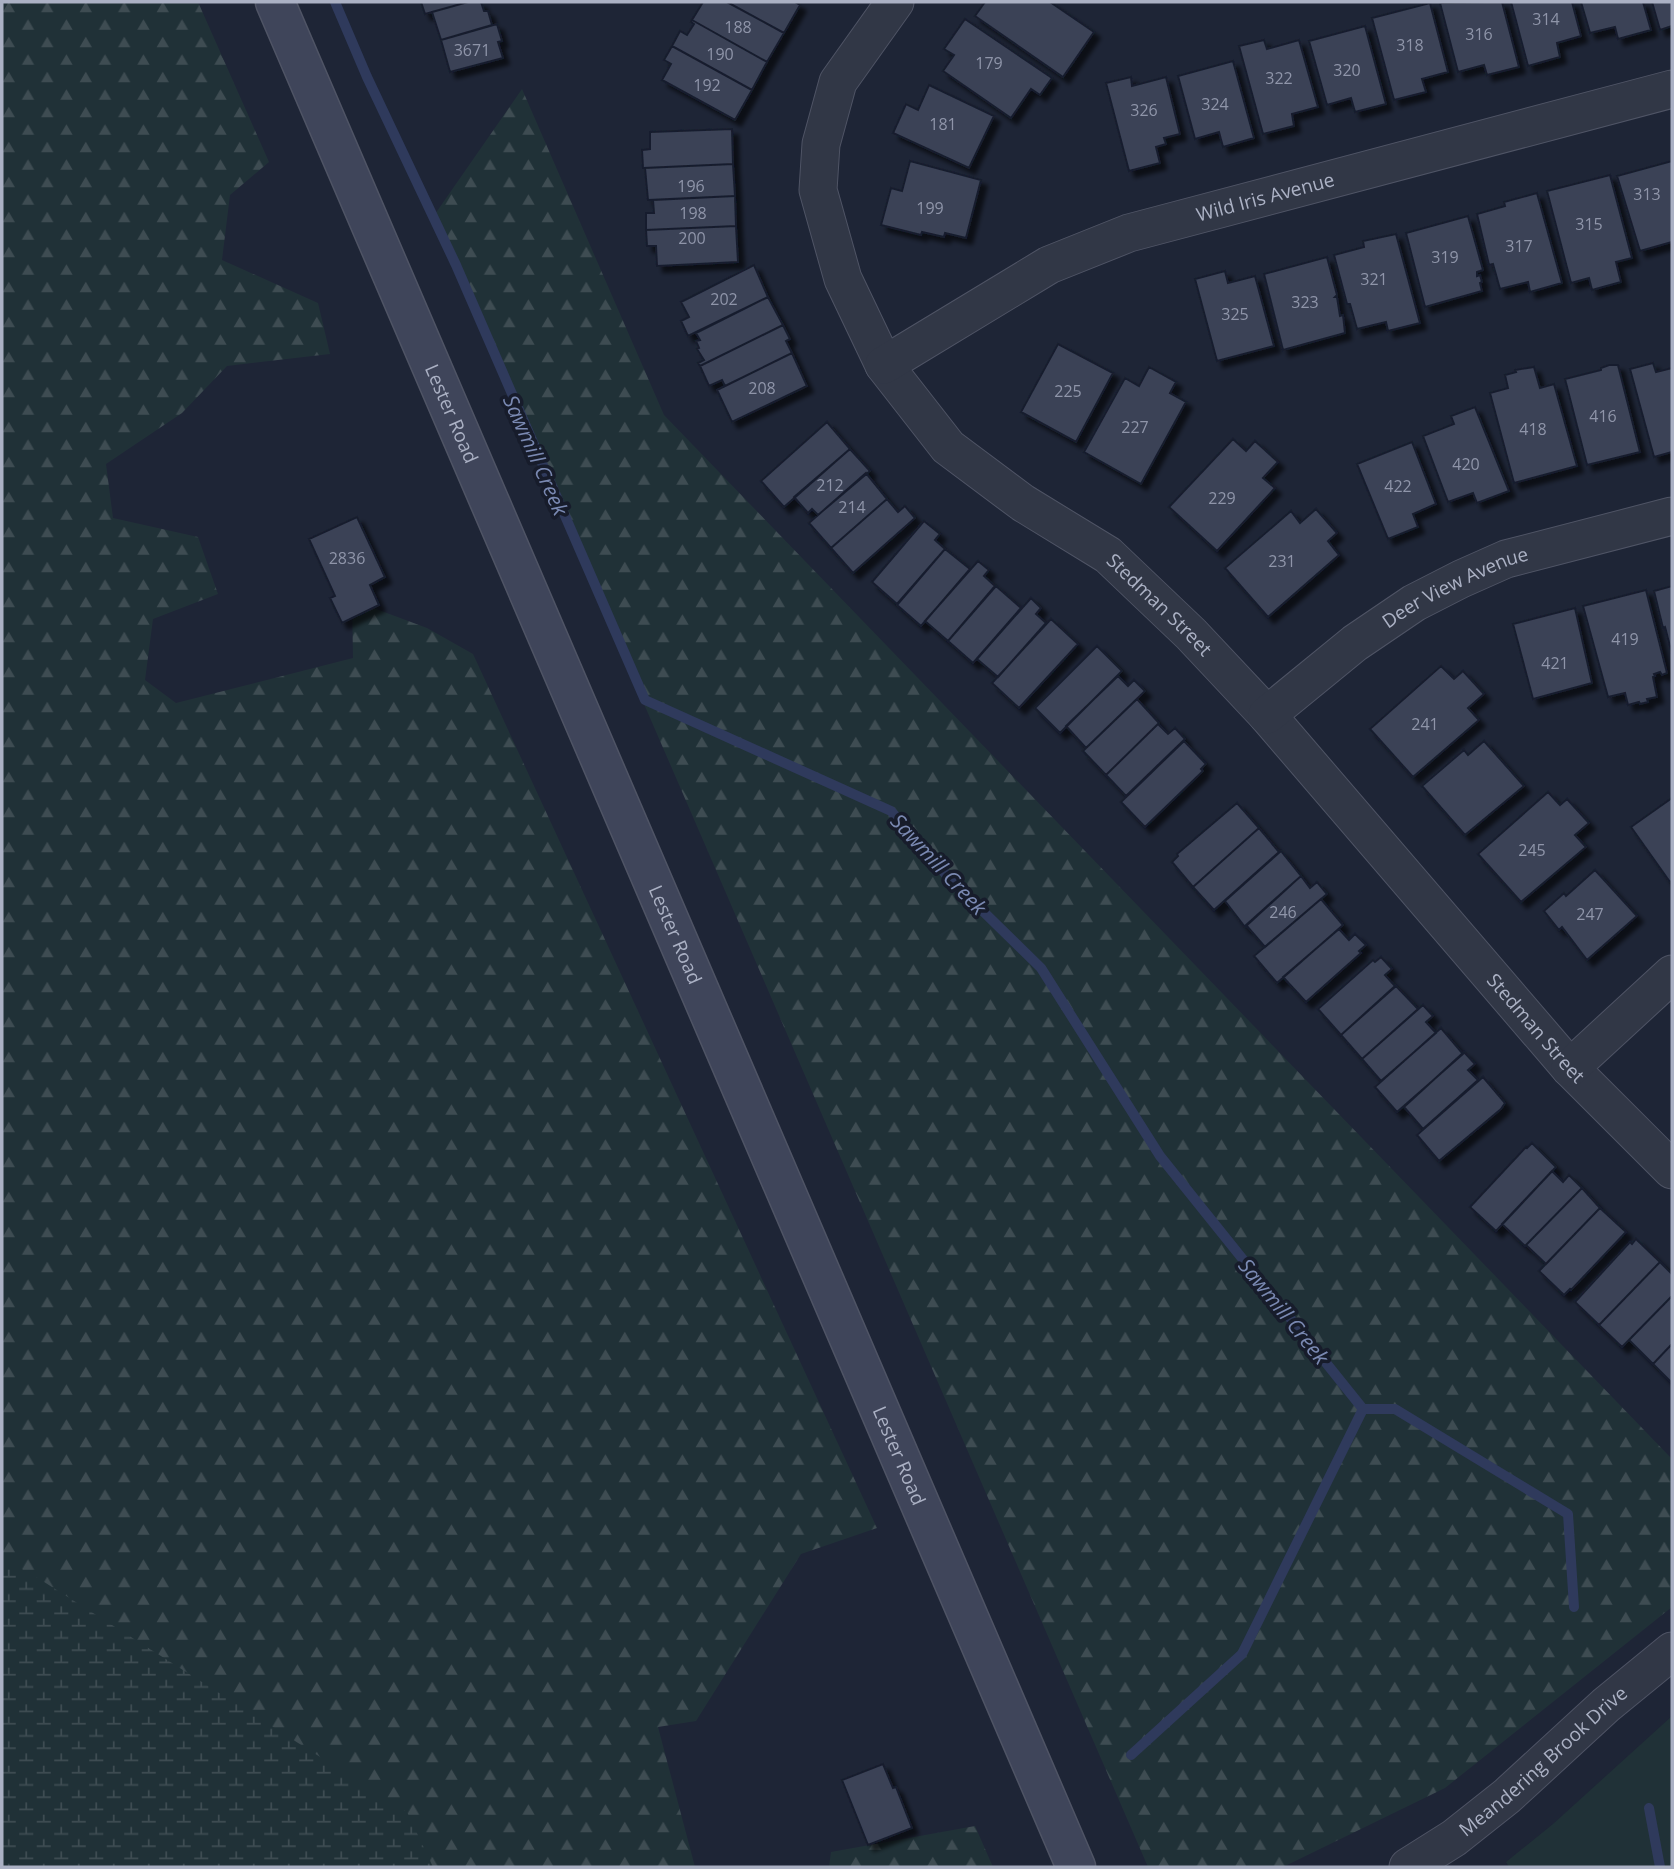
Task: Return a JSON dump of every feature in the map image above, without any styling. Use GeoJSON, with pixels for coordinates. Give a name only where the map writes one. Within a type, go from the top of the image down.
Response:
{"type":"FeatureCollection","features":[{"type":"Feature","properties":{"kind":"main road","name":"Lester Road"},"geometry":{"type":"LineString","coordinates":[[275,2],[1076,1867]]}},
{"type":"Feature","properties":{"kind":"street","name":"Stedman Street"},"geometry":{"type":"LineString","coordinates":[[895,2],[838,82],[821,144],[817,190],[843,279],[884,365],[948,447],[1023,503],[1108,555],[1191,634],[1267,715],[1570,1068],[1672,1170]]}},
{"type":"Feature","properties":{"kind":"street","name":"Wild Iris Avenue"},"geometry":{"type":"LineString","coordinates":[[884,365],[1049,265],[1129,233],[1672,89]]}},
{"type":"Feature","properties":{"kind":"street","name":"Deer View Avenue"},"geometry":{"type":"LineString","coordinates":[[1267,715],[1355,643],[1414,603],[1461,579],[1506,559],[1672,516]]}},
{"type":"Feature","properties":{"kind":"street"},"geometry":{"type":"LineString","coordinates":[[1570,1068],[1672,974]]}},
{"type":"Feature","properties":{"kind":"street","name":"Meandering Brook Drive"},"geometry":{"type":"LineString","coordinates":[[1408,1867],[1450,1856],[1507,1796],[1606,1705],[1672,1651]]}},
{"type":"Feature","properties":{"kind":"green space"},"geometry":{"type":"Polygon","coordinates":[[[2,2],[198,2],[269,162],[230,195],[222,260],[318,303],[330,354],[227,366],[182,413],[106,464],[113,518],[198,537],[218,594],[153,619],[145,680],[176,703],[353,658],[352,600],[427,628],[473,654],[877,1528],[801,1554],[696,1721],[658,1727],[695,1867],[2,1867],[2,2]]]}},
{"type":"Feature","properties":{"kind":"green space"},"geometry":{"type":"Polygon","coordinates":[[[522,89],[664,415],[1672,1459],[1672,1607],[1445,1788],[1283,1867],[1148,1867],[433,217],[522,89]]]}},
{"type":"Feature","properties":{"kind":"green space"},"geometry":{"type":"Polygon","coordinates":[[[2,1558],[407,1812],[433,1867],[2,1867],[2,1558]]]}},
{"type":"Feature","properties":{"kind":"green space"},"geometry":{"type":"Polygon","coordinates":[[[1672,1716],[1672,1867],[1509,1867],[1506,1862],[1553,1824],[1672,1716]]]}},
{"type":"Feature","properties":{"kind":"green space"},"geometry":{"type":"Polygon","coordinates":[[[975,1826],[993,1867],[829,1867],[831,1852],[975,1826]]]}},
{"type":"Feature","properties":{"kind":"building"},"geometry":{"type":"Polygon","coordinates":[[[421,2],[468,2],[425,14],[421,2]]]}},
{"type":"Feature","properties":{"kind":"building"},"geometry":{"type":"Polygon","coordinates":[[[468,2],[481,2],[484,11],[488,11],[492,25],[441,40],[432,12],[468,2]]]}},
{"type":"Feature","properties":{"kind":"building"},"geometry":{"type":"Polygon","coordinates":[[[703,2],[727,2],[784,33],[767,62],[692,20],[703,2]]]}},
{"type":"Feature","properties":{"kind":"building"},"geometry":{"type":"Polygon","coordinates":[[[727,2],[795,2],[800,5],[784,33],[727,2]]]}},
{"type":"Feature","properties":{"kind":"building"},"geometry":{"type":"Polygon","coordinates":[[[985,2],[1050,2],[1094,32],[1063,77],[975,16],[985,2]]]}},
{"type":"Feature","properties":{"kind":"building"},"geometry":{"type":"Polygon","coordinates":[[[1502,2],[1519,67],[1487,75],[1484,65],[1458,72],[1440,3],[1502,2]]]}},
{"type":"Feature","properties":{"kind":"building"},"geometry":{"type":"Polygon","coordinates":[[[1511,2],[1572,2],[1581,36],[1557,43],[1560,57],[1528,66],[1511,2]]]}},
{"type":"Feature","properties":{"kind":"building"},"geometry":{"type":"Polygon","coordinates":[[[1581,2],[1643,2],[1651,30],[1618,39],[1615,27],[1590,33],[1581,2]]]}},
{"type":"Feature","properties":{"kind":"building"},"geometry":{"type":"Polygon","coordinates":[[[1652,2],[1672,2],[1672,26],[1660,30],[1652,2]]]}},
{"type":"Feature","properties":{"kind":"building"},"geometry":{"type":"Polygon","coordinates":[[[1430,3],[1448,72],[1422,79],[1426,92],[1394,100],[1372,18],[1430,3]]]}},
{"type":"Feature","properties":{"kind":"building"},"geometry":{"type":"Polygon","coordinates":[[[965,19],[1052,78],[1040,95],[1031,89],[1011,118],[943,71],[954,55],[944,49],[965,19]]]}},
{"type":"Feature","properties":{"kind":"building"},"geometry":{"type":"Polygon","coordinates":[[[692,20],[767,62],[752,90],[672,46],[680,31],[687,35],[694,24],[692,20]]]}},
{"type":"Feature","properties":{"kind":"building"},"geometry":{"type":"Polygon","coordinates":[[[497,24],[502,41],[498,42],[503,58],[450,72],[441,40],[497,24]]]}},
{"type":"Feature","properties":{"kind":"building"},"geometry":{"type":"Polygon","coordinates":[[[1365,26],[1386,104],[1355,112],[1351,98],[1327,105],[1309,41],[1365,26]]]}},
{"type":"Feature","properties":{"kind":"building"},"geometry":{"type":"Polygon","coordinates":[[[1264,40],[1267,49],[1299,40],[1318,107],[1292,114],[1294,126],[1263,134],[1239,46],[1264,40]]]}},
{"type":"Feature","properties":{"kind":"building"},"geometry":{"type":"Polygon","coordinates":[[[672,46],[752,90],[735,120],[662,80],[671,64],[664,60],[672,46]]]}},
{"type":"Feature","properties":{"kind":"building"},"geometry":{"type":"Polygon","coordinates":[[[1233,61],[1254,138],[1223,147],[1219,132],[1195,139],[1178,76],[1233,61]]]}},
{"type":"Feature","properties":{"kind":"building"},"geometry":{"type":"Polygon","coordinates":[[[1131,77],[1132,86],[1166,77],[1180,134],[1164,138],[1166,144],[1156,147],[1160,163],[1129,171],[1106,83],[1131,77]]]}},
{"type":"Feature","properties":{"kind":"building"},"geometry":{"type":"Polygon","coordinates":[[[929,85],[994,116],[969,168],[893,133],[906,104],[918,110],[929,85]]]}},
{"type":"Feature","properties":{"kind":"building"},"geometry":{"type":"Polygon","coordinates":[[[732,129],[733,164],[643,168],[642,150],[650,149],[650,132],[732,129]]]}},
{"type":"Feature","properties":{"kind":"building"},"geometry":{"type":"Polygon","coordinates":[[[910,161],[981,180],[966,238],[945,233],[944,237],[922,232],[921,235],[881,225],[891,188],[902,191],[910,161]]]}},
{"type":"Feature","properties":{"kind":"building"},"geometry":{"type":"Polygon","coordinates":[[[1672,161],[1672,242],[1640,251],[1617,176],[1672,161]]]}},
{"type":"Feature","properties":{"kind":"building"},"geometry":{"type":"Polygon","coordinates":[[[733,164],[735,196],[648,200],[645,168],[733,164]]]}},
{"type":"Feature","properties":{"kind":"building"},"geometry":{"type":"Polygon","coordinates":[[[1610,175],[1632,258],[1616,262],[1621,282],[1592,290],[1589,278],[1571,283],[1547,191],[1610,175]]]}},
{"type":"Feature","properties":{"kind":"building"},"geometry":{"type":"Polygon","coordinates":[[[1537,193],[1562,283],[1530,292],[1528,282],[1500,289],[1493,264],[1489,265],[1477,214],[1505,206],[1504,202],[1537,193]]]}},
{"type":"Feature","properties":{"kind":"building"},"geometry":{"type":"Polygon","coordinates":[[[735,196],[736,226],[646,230],[646,213],[654,213],[653,200],[735,196]]]}},
{"type":"Feature","properties":{"kind":"building"},"geometry":{"type":"Polygon","coordinates":[[[1468,216],[1483,270],[1477,272],[1482,282],[1482,291],[1425,307],[1406,233],[1468,216]]]}},
{"type":"Feature","properties":{"kind":"building"},"geometry":{"type":"Polygon","coordinates":[[[736,226],[738,262],[657,266],[656,246],[647,246],[646,230],[736,226]]]}},
{"type":"Feature","properties":{"kind":"building"},"geometry":{"type":"Polygon","coordinates":[[[1396,234],[1420,323],[1388,331],[1386,322],[1357,329],[1350,304],[1347,304],[1334,255],[1364,247],[1363,241],[1396,234]]]}},
{"type":"Feature","properties":{"kind":"building"},"geometry":{"type":"Polygon","coordinates":[[[1327,257],[1340,316],[1343,315],[1345,333],[1283,350],[1264,274],[1327,257]]]}},
{"type":"Feature","properties":{"kind":"building"},"geometry":{"type":"Polygon","coordinates":[[[754,265],[768,297],[688,336],[681,321],[689,317],[681,302],[754,265]]]}},
{"type":"Feature","properties":{"kind":"building"},"geometry":{"type":"Polygon","coordinates":[[[1225,271],[1228,283],[1255,276],[1274,346],[1217,361],[1195,279],[1225,271]]]}},
{"type":"Feature","properties":{"kind":"building"},"geometry":{"type":"Polygon","coordinates":[[[768,297],[783,325],[700,366],[698,363],[704,360],[697,349],[699,348],[696,341],[700,340],[696,333],[768,297]]]}},
{"type":"Feature","properties":{"kind":"building"},"geometry":{"type":"Polygon","coordinates":[[[783,325],[790,339],[786,341],[792,353],[725,386],[722,380],[709,386],[700,366],[783,325]]]}},
{"type":"Feature","properties":{"kind":"building"},"geometry":{"type":"Polygon","coordinates":[[[1058,344],[1113,373],[1076,442],[1021,412],[1058,344]]]}},
{"type":"Feature","properties":{"kind":"building"},"geometry":{"type":"Polygon","coordinates":[[[792,353],[807,386],[732,422],[717,390],[792,353]]]}},
{"type":"Feature","properties":{"kind":"building"},"geometry":{"type":"Polygon","coordinates":[[[1653,363],[1656,372],[1672,368],[1672,452],[1654,457],[1630,369],[1653,363]]]}},
{"type":"Feature","properties":{"kind":"building"},"geometry":{"type":"Polygon","coordinates":[[[1609,365],[1618,365],[1640,452],[1587,465],[1565,379],[1601,370],[1609,365]]]}},
{"type":"Feature","properties":{"kind":"building"},"geometry":{"type":"Polygon","coordinates":[[[1149,367],[1176,382],[1170,393],[1186,402],[1141,484],[1084,452],[1125,378],[1139,386],[1149,367]]]}},
{"type":"Feature","properties":{"kind":"building"},"geometry":{"type":"Polygon","coordinates":[[[1534,367],[1540,388],[1554,384],[1577,466],[1514,483],[1490,393],[1508,388],[1505,375],[1516,372],[1515,370],[1534,367]]]}},
{"type":"Feature","properties":{"kind":"building"},"geometry":{"type":"Polygon","coordinates":[[[1475,407],[1509,491],[1477,503],[1473,493],[1448,502],[1423,436],[1454,424],[1451,416],[1475,407]]]}},
{"type":"Feature","properties":{"kind":"building"},"geometry":{"type":"Polygon","coordinates":[[[827,422],[850,449],[784,507],[761,481],[827,422]]]}},
{"type":"Feature","properties":{"kind":"building"},"geometry":{"type":"Polygon","coordinates":[[[1233,439],[1246,451],[1255,441],[1278,462],[1263,478],[1275,488],[1217,551],[1169,507],[1233,439]]]}},
{"type":"Feature","properties":{"kind":"building"},"geometry":{"type":"Polygon","coordinates":[[[1412,442],[1436,504],[1413,514],[1418,527],[1388,539],[1357,464],[1412,442]]]}},
{"type":"Feature","properties":{"kind":"building"},"geometry":{"type":"Polygon","coordinates":[[[850,449],[870,471],[818,515],[812,509],[808,513],[794,497],[850,449]]]}},
{"type":"Feature","properties":{"kind":"building"},"geometry":{"type":"Polygon","coordinates":[[[866,473],[887,499],[831,548],[809,523],[866,473]]]}},
{"type":"Feature","properties":{"kind":"building"},"geometry":{"type":"Polygon","coordinates":[[[887,499],[898,512],[905,506],[915,518],[853,573],[831,548],[887,499]]]}},
{"type":"Feature","properties":{"kind":"building"},"geometry":{"type":"Polygon","coordinates":[[[1316,509],[1337,533],[1328,541],[1339,555],[1268,617],[1225,568],[1291,511],[1300,523],[1316,509]]]}},
{"type":"Feature","properties":{"kind":"building"},"geometry":{"type":"Polygon","coordinates":[[[357,517],[385,577],[370,585],[379,605],[342,623],[330,598],[335,596],[309,539],[357,517]]]}},
{"type":"Feature","properties":{"kind":"building"},"geometry":{"type":"Polygon","coordinates":[[[924,521],[940,534],[935,540],[945,549],[897,604],[872,582],[924,521]]]}},
{"type":"Feature","properties":{"kind":"building"},"geometry":{"type":"Polygon","coordinates":[[[945,549],[970,569],[921,626],[897,605],[945,549]]]}},
{"type":"Feature","properties":{"kind":"building"},"geometry":{"type":"Polygon","coordinates":[[[978,561],[989,570],[984,576],[995,586],[948,641],[925,621],[978,561]]]}},
{"type":"Feature","properties":{"kind":"building"},"geometry":{"type":"Polygon","coordinates":[[[996,586],[1021,608],[973,663],[948,641],[996,586]]]}},
{"type":"Feature","properties":{"kind":"building"},"geometry":{"type":"Polygon","coordinates":[[[1672,586],[1672,654],[1654,591],[1672,586]]]}},
{"type":"Feature","properties":{"kind":"building"},"geometry":{"type":"Polygon","coordinates":[[[1646,590],[1667,673],[1654,674],[1657,697],[1647,699],[1648,702],[1628,705],[1625,693],[1608,697],[1583,606],[1646,590]]]}},
{"type":"Feature","properties":{"kind":"building"},"geometry":{"type":"Polygon","coordinates":[[[1031,598],[1041,608],[1036,614],[1046,623],[998,677],[977,659],[1031,598]]]}},
{"type":"Feature","properties":{"kind":"building"},"geometry":{"type":"Polygon","coordinates":[[[1575,608],[1592,683],[1533,699],[1513,624],[1575,608]]]}},
{"type":"Feature","properties":{"kind":"building"},"geometry":{"type":"Polygon","coordinates":[[[1051,619],[1078,644],[1019,708],[992,683],[1051,619]]]}},
{"type":"Feature","properties":{"kind":"building"},"geometry":{"type":"Polygon","coordinates":[[[1097,646],[1122,671],[1060,733],[1035,708],[1097,646]]]}},
{"type":"Feature","properties":{"kind":"building"},"geometry":{"type":"Polygon","coordinates":[[[1441,666],[1454,679],[1463,671],[1484,694],[1468,708],[1479,720],[1413,777],[1370,729],[1441,666]]]}},
{"type":"Feature","properties":{"kind":"building"},"geometry":{"type":"Polygon","coordinates":[[[1118,676],[1128,686],[1134,680],[1145,691],[1086,748],[1066,726],[1118,676]]]}},
{"type":"Feature","properties":{"kind":"building"},"geometry":{"type":"Polygon","coordinates":[[[1137,699],[1159,723],[1106,775],[1083,751],[1137,699]]]}},
{"type":"Feature","properties":{"kind":"building"},"geometry":{"type":"Polygon","coordinates":[[[1158,724],[1168,734],[1175,728],[1185,739],[1126,796],[1106,775],[1158,724]]]}},
{"type":"Feature","properties":{"kind":"building"},"geometry":{"type":"Polygon","coordinates":[[[1184,741],[1206,764],[1201,769],[1203,771],[1145,827],[1121,802],[1184,741]]]}},
{"type":"Feature","properties":{"kind":"building"},"geometry":{"type":"Polygon","coordinates":[[[1484,741],[1524,786],[1465,835],[1422,786],[1464,750],[1468,755],[1484,741]]]}},
{"type":"Feature","properties":{"kind":"building"},"geometry":{"type":"Polygon","coordinates":[[[1548,792],[1560,805],[1567,799],[1589,823],[1575,835],[1586,847],[1521,902],[1478,854],[1548,792]]]}},
{"type":"Feature","properties":{"kind":"building"},"geometry":{"type":"Polygon","coordinates":[[[1672,798],[1672,881],[1670,882],[1631,827],[1672,798]]]}},
{"type":"Feature","properties":{"kind":"building"},"geometry":{"type":"Polygon","coordinates":[[[1237,803],[1259,828],[1193,887],[1172,862],[1177,854],[1237,803]]]}},
{"type":"Feature","properties":{"kind":"building"},"geometry":{"type":"Polygon","coordinates":[[[1259,828],[1279,852],[1214,910],[1193,887],[1259,828]]]}},
{"type":"Feature","properties":{"kind":"building"},"geometry":{"type":"Polygon","coordinates":[[[1281,851],[1301,876],[1245,927],[1225,901],[1281,851]]]}},
{"type":"Feature","properties":{"kind":"building"},"geometry":{"type":"Polygon","coordinates":[[[1595,870],[1637,916],[1587,960],[1562,927],[1559,930],[1544,911],[1595,870]]]}},
{"type":"Feature","properties":{"kind":"building"},"geometry":{"type":"Polygon","coordinates":[[[1301,876],[1310,888],[1317,882],[1327,894],[1265,947],[1246,925],[1301,876]]]}},
{"type":"Feature","properties":{"kind":"building"},"geometry":{"type":"Polygon","coordinates":[[[1321,899],[1343,925],[1277,983],[1254,956],[1321,899]]]}},
{"type":"Feature","properties":{"kind":"building"},"geometry":{"type":"Polygon","coordinates":[[[1339,929],[1349,940],[1355,934],[1366,945],[1359,951],[1361,953],[1306,1002],[1283,977],[1339,929]]]}},
{"type":"Feature","properties":{"kind":"building"},"geometry":{"type":"Polygon","coordinates":[[[1381,957],[1392,969],[1385,975],[1395,986],[1341,1035],[1318,1009],[1373,960],[1375,962],[1381,957]]]}},
{"type":"Feature","properties":{"kind":"building"},"geometry":{"type":"Polygon","coordinates":[[[1396,986],[1418,1009],[1362,1059],[1341,1035],[1396,986]]]}},
{"type":"Feature","properties":{"kind":"building"},"geometry":{"type":"Polygon","coordinates":[[[1423,1005],[1433,1016],[1426,1022],[1436,1033],[1381,1081],[1362,1059],[1423,1005]]]}},
{"type":"Feature","properties":{"kind":"building"},"geometry":{"type":"Polygon","coordinates":[[[1441,1028],[1463,1054],[1397,1112],[1375,1087],[1441,1028]]]}},
{"type":"Feature","properties":{"kind":"building"},"geometry":{"type":"Polygon","coordinates":[[[1464,1052],[1475,1064],[1468,1070],[1478,1080],[1423,1129],[1404,1107],[1464,1052]]]}},
{"type":"Feature","properties":{"kind":"building"},"geometry":{"type":"Polygon","coordinates":[[[1483,1077],[1505,1103],[1439,1161],[1417,1135],[1483,1077]]]}},
{"type":"Feature","properties":{"kind":"building"},"geometry":{"type":"Polygon","coordinates":[[[1532,1143],[1556,1167],[1496,1231],[1470,1207],[1532,1143]]]}},
{"type":"Feature","properties":{"kind":"building"},"geometry":{"type":"Polygon","coordinates":[[[1552,1171],[1563,1182],[1569,1175],[1582,1188],[1525,1246],[1502,1224],[1552,1171]]]}},
{"type":"Feature","properties":{"kind":"building"},"geometry":{"type":"Polygon","coordinates":[[[1582,1188],[1600,1208],[1546,1264],[1526,1245],[1582,1188]]]}},
{"type":"Feature","properties":{"kind":"building"},"geometry":{"type":"Polygon","coordinates":[[[1600,1208],[1626,1232],[1564,1295],[1539,1271],[1600,1208]]]}},
{"type":"Feature","properties":{"kind":"building"},"geometry":{"type":"Polygon","coordinates":[[[1636,1239],[1660,1262],[1599,1325],[1575,1302],[1630,1242],[1632,1244],[1636,1239]]]}},
{"type":"Feature","properties":{"kind":"building"},"geometry":{"type":"Polygon","coordinates":[[[1660,1262],[1672,1274],[1672,1296],[1622,1347],[1599,1325],[1660,1262]]]}},
{"type":"Feature","properties":{"kind":"building"},"geometry":{"type":"Polygon","coordinates":[[[1672,1296],[1672,1344],[1653,1364],[1629,1340],[1672,1296]]]}},
{"type":"Feature","properties":{"kind":"building"},"geometry":{"type":"Polygon","coordinates":[[[1672,1344],[1672,1383],[1653,1364],[1672,1344]]]}},
{"type":"Feature","properties":{"kind":"building"},"geometry":{"type":"Polygon","coordinates":[[[883,1764],[893,1788],[896,1787],[912,1828],[868,1845],[842,1780],[883,1764]]]}},
{"type":"Feature","properties":{"kind":"waterway","name":"Sawmill Creek"},"geometry":{"type":"LineString","coordinates":[[335,2],[367,77],[456,265],[645,700],[891,811],[948,877],[1041,968],[1160,1156],[1363,1409],[1395,1409],[1568,1514],[1574,1607]]}},
{"type":"Feature","properties":{"kind":"waterway"},"geometry":{"type":"LineString","coordinates":[[1131,1755],[1242,1654],[1363,1409]]}},
{"type":"Feature","properties":{"kind":"waterway","name":"Sawmill Creek"},"geometry":{"type":"LineString","coordinates":[[1649,1808],[1660,1867]]}}]}
